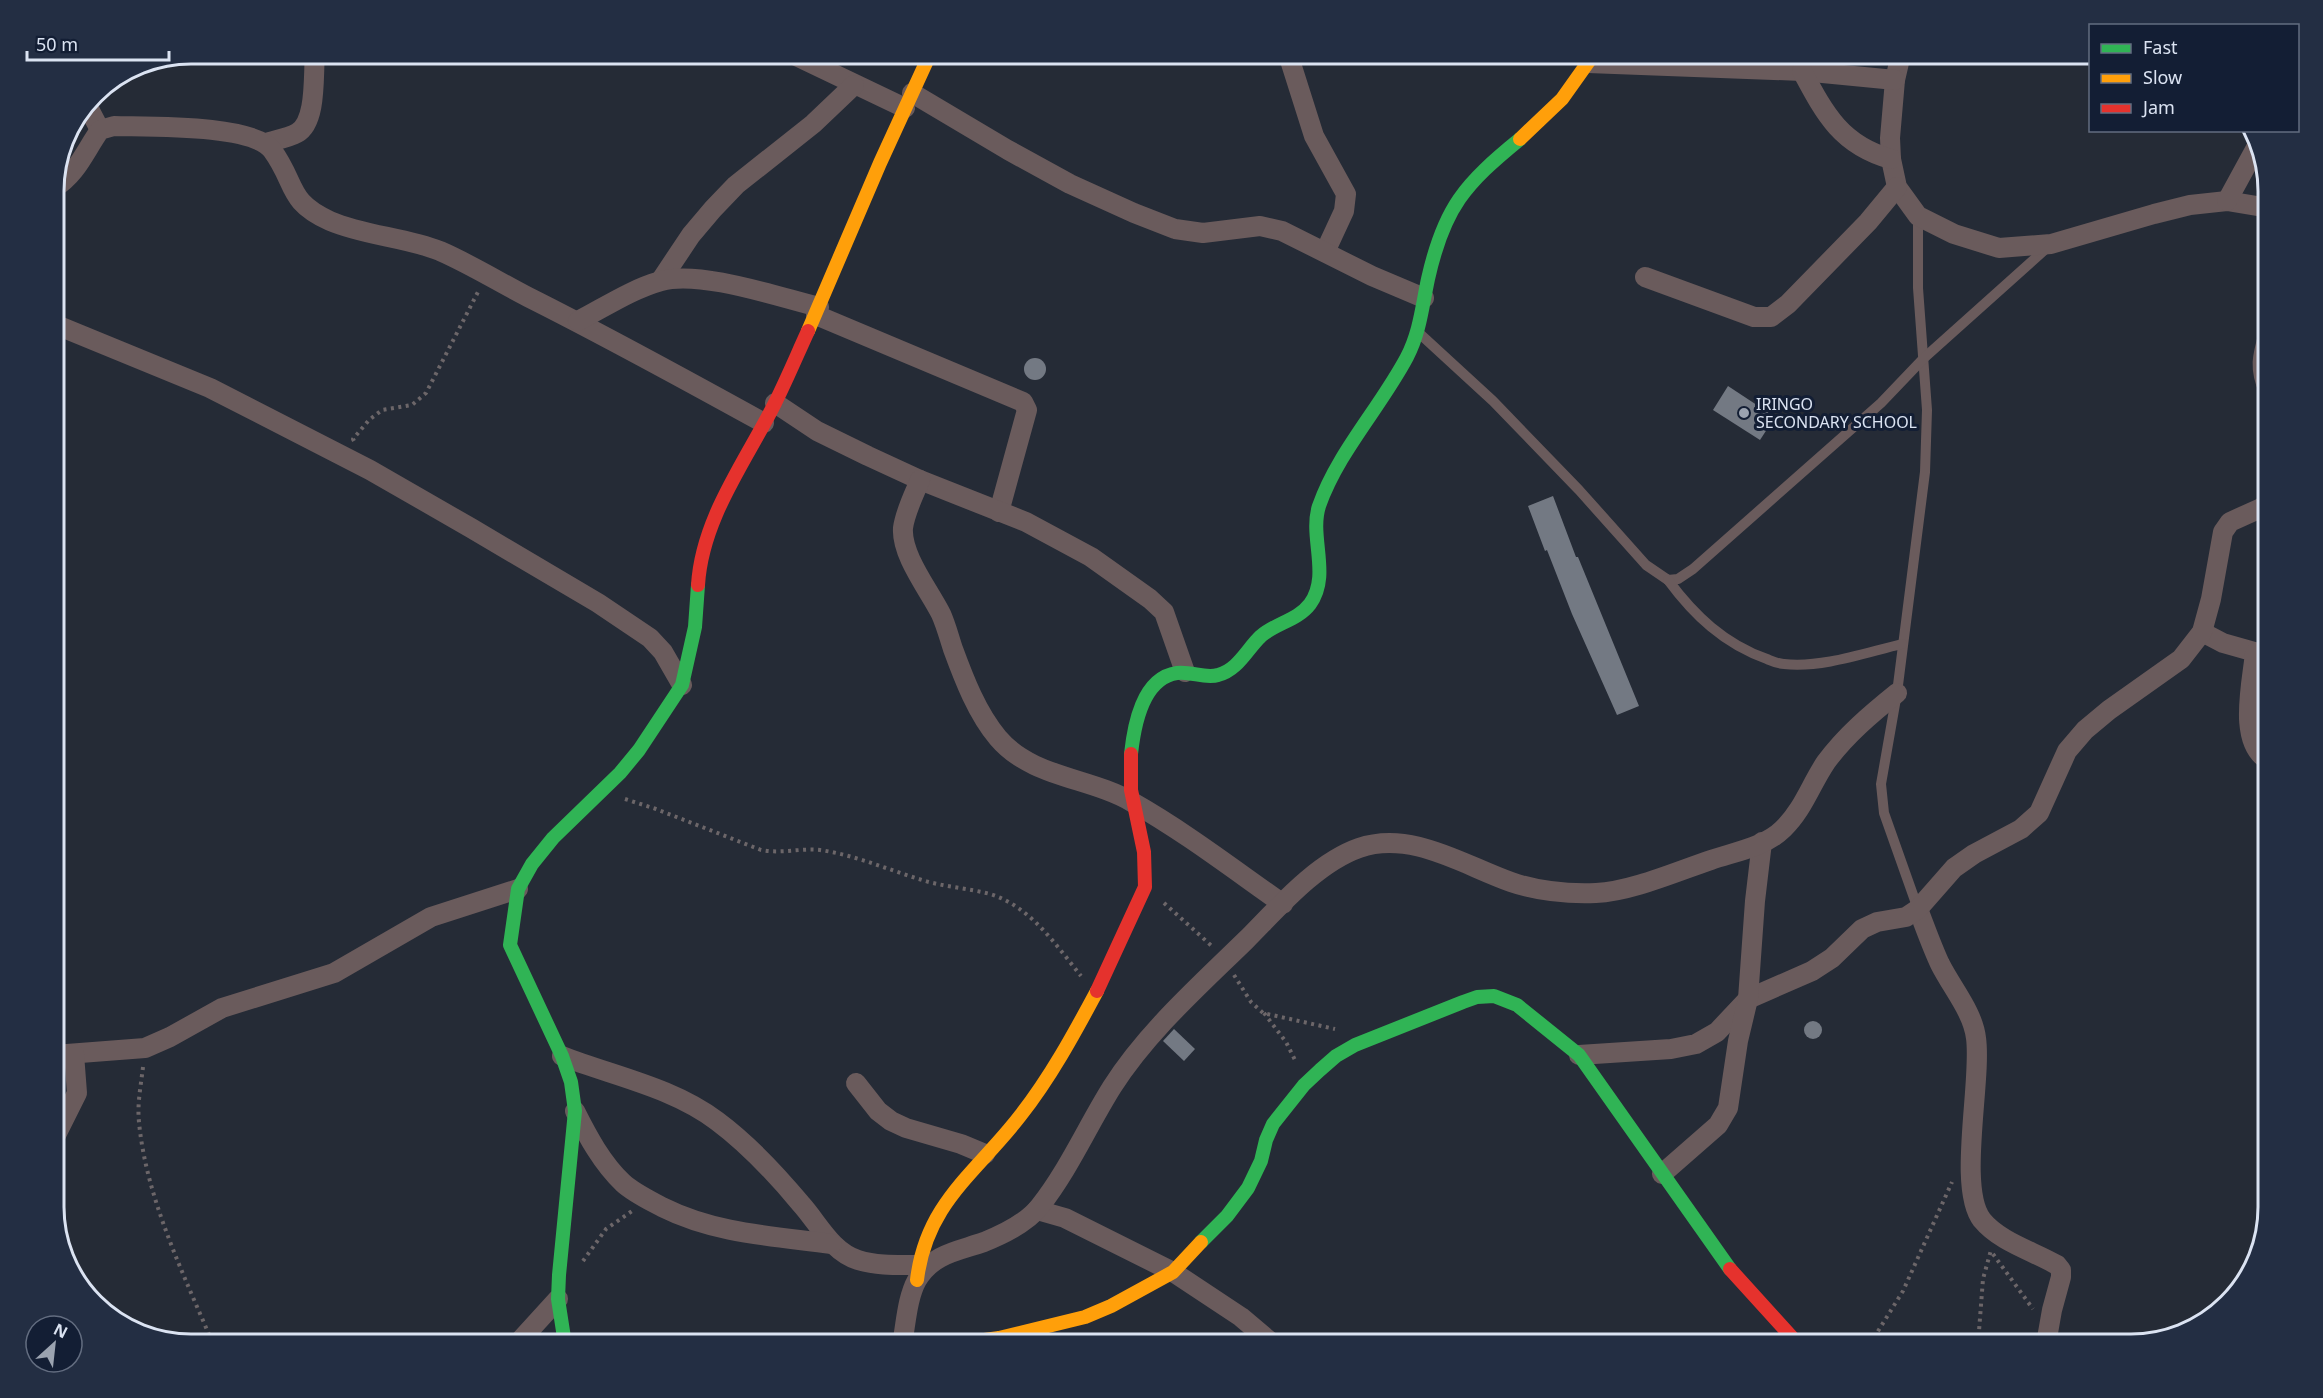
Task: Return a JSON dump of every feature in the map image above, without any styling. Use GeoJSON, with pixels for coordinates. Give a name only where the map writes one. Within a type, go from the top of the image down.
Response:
{"type":"FeatureCollection","features":[{"type":"Feature","properties":{"kind":"street"},"geometry":{"type":"LineString","coordinates":[[65,181],[78,167],[100,130],[114,126],[232,132],[266,143],[297,133],[306,126],[310,116],[314,64]]}},
{"type":"Feature","properties":{"kind":"street"},"geometry":{"type":"LineString","coordinates":[[811,64],[854,86],[908,101],[1008,150],[1070,184],[1175,229],[1203,233],[1260,226],[1282,231],[1424,298]]}},
{"type":"Feature","properties":{"kind":"street"},"geometry":{"type":"LineString","coordinates":[[563,1334],[558,1299],[559,1275],[575,1111],[571,1082],[562,1056],[510,945],[518,890],[532,864],[553,838],[601,792],[639,750],[682,685],[696,627],[698,579],[702,553],[728,490],[775,403],[818,311],[925,64]]}},
{"type":"Feature","properties":{"kind":"street"},"geometry":{"type":"LineString","coordinates":[[1291,64],[1314,136],[1347,194],[1344,211],[1325,252]]}},
{"type":"Feature","properties":{"kind":"street"},"geometry":{"type":"LineString","coordinates":[[904,1334],[921,1249],[932,1225],[956,1188],[1010,1127],[1046,1078],[1095,994],[1145,887],[1147,864],[1132,802],[1130,779],[1136,722],[1144,701],[1155,685],[1166,675],[1185,672],[1215,677],[1227,672],[1264,633],[1306,610],[1314,598],[1319,573],[1316,537],[1318,510],[1328,485],[1401,367],[1418,332],[1432,260],[1442,230],[1456,202],[1477,174],[1540,123],[1564,99],[1588,64]]}},
{"type":"Feature","properties":{"kind":"street"},"geometry":{"type":"LineString","coordinates":[[1679,64],[1802,71],[1895,80]]}},
{"type":"Feature","properties":{"kind":"street"},"geometry":{"type":"LineString","coordinates":[[1899,64],[1895,80],[1890,138],[1891,159],[1897,188],[1918,216],[1954,234],[1999,248],[2051,244],[2190,205],[2227,201],[2258,206]]}},
{"type":"Feature","properties":{"kind":"street"},"geometry":{"type":"LineString","coordinates":[[1802,71],[1819,102],[1855,145],[1870,153],[1891,159]]}},
{"type":"Feature","properties":{"kind":"street"},"geometry":{"type":"LineString","coordinates":[[662,280],[691,235],[736,185],[813,124],[854,86]]}},
{"type":"Feature","properties":{"kind":"street"},"geometry":{"type":"LineString","coordinates":[[92,114],[100,130]]}},
{"type":"Feature","properties":{"kind":"street"},"geometry":{"type":"LineString","coordinates":[[266,143],[286,174],[297,199],[308,210],[356,231],[437,250],[578,321],[764,423]]}},
{"type":"Feature","properties":{"kind":"street"},"geometry":{"type":"LineString","coordinates":[[2227,201],[2253,155]]}},
{"type":"Feature","properties":{"kind":"street"},"geometry":{"type":"LineString","coordinates":[[1645,277],[1754,318],[1771,317],[1788,304],[1831,262],[1897,188]]}},
{"type":"Feature","properties":{"kind":"street"},"geometry":{"type":"LineString","coordinates":[[578,321],[642,287],[662,280],[677,277],[718,282],[818,311],[1023,402],[1027,410],[999,512]]}},
{"type":"Feature","properties":{"kind":"street"},"geometry":{"type":"LineString","coordinates":[[65,329],[210,388],[370,470],[598,603],[650,638],[663,652],[682,685]]}},
{"type":"Feature","properties":{"kind":"street"},"geometry":{"type":"LineString","coordinates":[[775,403],[817,431],[920,480],[1026,522],[1091,557],[1150,599],[1164,612],[1185,672]]}},
{"type":"Feature","properties":{"kind":"street"},"geometry":{"type":"LineString","coordinates":[[920,480],[903,527],[904,543],[942,618],[964,678],[983,717],[999,740],[1024,759],[1049,772],[1102,788],[1132,802],[1283,904]]}},
{"type":"Feature","properties":{"kind":"street"},"geometry":{"type":"LineString","coordinates":[[1579,1054],[1628,1053],[1696,1044],[1717,1032],[1748,999],[1812,971],[1832,958],[1862,929],[1876,922],[1906,917],[1918,909],[1954,868],[1974,854],[2021,830],[2039,813],[2067,751],[2085,730],[2109,710],[2181,659],[2202,632],[2211,599],[2223,532],[2230,522],[2258,509]]}},
{"type":"Feature","properties":{"kind":"street"},"geometry":{"type":"LineString","coordinates":[[2202,632],[2223,643],[2258,654]]}},
{"type":"Feature","properties":{"kind":"street"},"geometry":{"type":"LineString","coordinates":[[2258,676],[2249,722],[2253,745],[2258,750]]}},
{"type":"Feature","properties":{"kind":"street"},"geometry":{"type":"LineString","coordinates":[[562,1056],[662,1091],[693,1105],[717,1120],[776,1175],[832,1244],[843,1253],[858,1260],[917,1272],[943,1254],[984,1242],[1006,1232],[1037,1210],[1066,1169],[1113,1086],[1147,1042],[1283,904],[1335,860],[1361,848],[1411,845],[1442,853],[1515,883],[1551,891],[1599,893],[1647,882],[1762,843],[1780,832],[1797,813],[1823,766],[1840,743],[1897,693]]}},
{"type":"Feature","properties":{"kind":"street"},"geometry":{"type":"LineString","coordinates":[[1662,1174],[1718,1125],[1728,1108],[1738,1041],[1748,999],[1762,843]]}},
{"type":"Feature","properties":{"kind":"street"},"geometry":{"type":"LineString","coordinates":[[65,1054],[145,1048],[222,1008],[334,973],[431,917],[518,890]]}},
{"type":"Feature","properties":{"kind":"street"},"geometry":{"type":"LineString","coordinates":[[1918,909],[1940,963],[1967,1012],[1976,1036],[1978,1067],[1971,1131],[1973,1190],[1978,1211],[1982,1219],[1994,1230],[2056,1264],[2061,1270],[2048,1334]]}},
{"type":"Feature","properties":{"kind":"street"},"geometry":{"type":"LineString","coordinates":[[1015,1334],[1085,1317],[1112,1306],[1173,1272],[1227,1216],[1248,1188],[1261,1161],[1273,1124],[1304,1085],[1336,1056],[1355,1045],[1477,997],[1494,996],[1517,1005],[1579,1054],[1733,1274],[1789,1334]]}},
{"type":"Feature","properties":{"kind":"street"},"geometry":{"type":"LineString","coordinates":[[65,1117],[77,1093],[74,1054]]}},
{"type":"Feature","properties":{"kind":"street"},"geometry":{"type":"LineString","coordinates":[[856,1083],[878,1111],[891,1120],[906,1128],[961,1144],[985,1154]]}},
{"type":"Feature","properties":{"kind":"street"},"geometry":{"type":"LineString","coordinates":[[575,1111],[603,1161],[624,1184],[647,1199],[680,1216],[713,1228],[832,1244]]}},
{"type":"Feature","properties":{"kind":"street"},"geometry":{"type":"LineString","coordinates":[[1037,1210],[1065,1218],[1173,1272],[1240,1317],[1261,1334]]}},
{"type":"Feature","properties":{"kind":"street"},"geometry":{"type":"LineString","coordinates":[[526,1334],[558,1299]]}},
{"type":"Feature","properties":{"kind":"lane"},"geometry":{"type":"LineString","coordinates":[[1918,216],[1918,288],[1928,410],[1925,472],[1897,693],[1881,784],[1884,813],[1918,909]]}},
{"type":"Feature","properties":{"kind":"lane"},"geometry":{"type":"LineString","coordinates":[[1668,580],[1678,579],[1693,569],[1881,403],[1924,358],[2051,244]]}},
{"type":"Feature","properties":{"kind":"lane"},"geometry":{"type":"LineString","coordinates":[[1418,332],[1501,409],[1579,490],[1646,565],[1668,580],[1688,607],[1716,632],[1750,653],[1783,664],[1817,664],[1902,645]]}},
{"type":"Feature","properties":{"kind":"path"},"geometry":{"type":"LineString","coordinates":[[370,470],[353,439],[369,420],[382,410],[412,405],[426,393],[487,275]]}},
{"type":"Feature","properties":{"kind":"path"},"geometry":{"type":"LineString","coordinates":[[601,792],[656,809],[761,850],[774,853],[821,850],[924,881],[1007,900],[1024,911],[1039,926],[1095,994]]}},
{"type":"Feature","properties":{"kind":"path"},"geometry":{"type":"LineString","coordinates":[[1145,887],[1205,937],[1226,960],[1251,1002],[1286,1042],[1297,1062],[1304,1085]]}},
{"type":"Feature","properties":{"kind":"path"},"geometry":{"type":"LineString","coordinates":[[1263,1013],[1336,1029]]}},
{"type":"Feature","properties":{"kind":"path"},"geometry":{"type":"LineString","coordinates":[[145,1048],[138,1120],[145,1161],[172,1246],[209,1334]]}},
{"type":"Feature","properties":{"kind":"path"},"geometry":{"type":"LineString","coordinates":[[1876,1334],[1903,1291],[1953,1179]]}},
{"type":"Feature","properties":{"kind":"path"},"geometry":{"type":"LineString","coordinates":[[559,1275],[587,1258],[606,1229],[647,1199]]}},
{"type":"Feature","properties":{"kind":"path"},"geometry":{"type":"LineString","coordinates":[[1982,1219],[1991,1250],[2044,1334]]}},
{"type":"Feature","properties":{"kind":"path"},"geometry":{"type":"LineString","coordinates":[[1979,1334],[1983,1279],[1991,1250]]}},
{"type":"Feature","properties":{"kind":"building"},"geometry":{"type":"Polygon","coordinates":[[[1035,358],[1043,361],[1046,369],[1043,377],[1035,380],[1027,377],[1024,369],[1027,361],[1035,358]]]}},
{"type":"Feature","properties":{"kind":"building","name":"IRINGO SECONDARY SCHOOL"},"geometry":{"type":"Polygon","coordinates":[[[1728,386],[1775,417],[1760,440],[1713,410],[1728,386]]]}},
{"type":"Feature","properties":{"kind":"building"},"geometry":{"type":"Polygon","coordinates":[[[1553,496],[1576,557],[1578,557],[1639,706],[1617,715],[1572,614],[1547,550],[1545,551],[1528,506],[1553,496]]]}},
{"type":"Feature","properties":{"kind":"building"},"geometry":{"type":"Polygon","coordinates":[[[1813,1021],[1819,1024],[1822,1030],[1819,1036],[1813,1039],[1807,1036],[1804,1030],[1807,1024],[1813,1021]]]}},
{"type":"Feature","properties":{"kind":"building"},"geometry":{"type":"Polygon","coordinates":[[[1174,1029],[1195,1049],[1184,1061],[1163,1041],[1174,1029]]]}},
{"type":"Feature","properties":{"kind":"traffic: fast"},"geometry":{"type":"LineString","coordinates":[[1131,754],[1142,705],[1155,684],[1177,673],[1208,676],[1218,675],[1231,669],[1261,636],[1293,618],[1310,604],[1319,581],[1316,530],[1319,506],[1337,467],[1407,357],[1418,329],[1428,279],[1441,233],[1459,199],[1471,184],[1520,139]]}},
{"type":"Feature","properties":{"kind":"traffic: fast"},"geometry":{"type":"LineString","coordinates":[[563,1334],[558,1299],[559,1275],[575,1111],[571,1082],[562,1056],[510,945],[518,889],[532,864],[553,838],[620,773],[639,750],[682,685],[695,627],[698,585]]}},
{"type":"Feature","properties":{"kind":"traffic: fast"},"geometry":{"type":"LineString","coordinates":[[1201,1242],[1227,1216],[1248,1188],[1261,1161],[1273,1124],[1304,1085],[1336,1056],[1355,1045],[1463,1002],[1477,997],[1494,996],[1517,1005],[1579,1055],[1730,1269]]}},
{"type":"Feature","properties":{"kind":"traffic: slow"},"geometry":{"type":"LineString","coordinates":[[808,331],[925,64]]}},
{"type":"Feature","properties":{"kind":"traffic: slow"},"geometry":{"type":"LineString","coordinates":[[1520,139],[1562,99],[1587,64]]}},
{"type":"Feature","properties":{"kind":"traffic: slow"},"geometry":{"type":"LineString","coordinates":[[917,1280],[922,1253],[942,1209],[955,1190],[1031,1101],[1061,1055],[1097,991]]}},
{"type":"Feature","properties":{"kind":"traffic: slow"},"geometry":{"type":"LineString","coordinates":[[1015,1334],[1085,1317],[1111,1306],[1173,1272],[1201,1242]]}},
{"type":"Feature","properties":{"kind":"traffic: jam"},"geometry":{"type":"LineString","coordinates":[[698,585],[701,560],[716,513],[775,403],[808,331]]}},
{"type":"Feature","properties":{"kind":"traffic: jam"},"geometry":{"type":"LineString","coordinates":[[1097,991],[1145,887],[1144,852],[1131,790],[1131,754]]}},
{"type":"Feature","properties":{"kind":"traffic: jam"},"geometry":{"type":"LineString","coordinates":[[1730,1269],[1789,1334]]}},
{"type":"Feature","properties":{"kind":"place","name":"IRINGO SECONDARY SCHOOL"},"geometry":{"type":"Point","coordinates":[1744,413]}}]}
